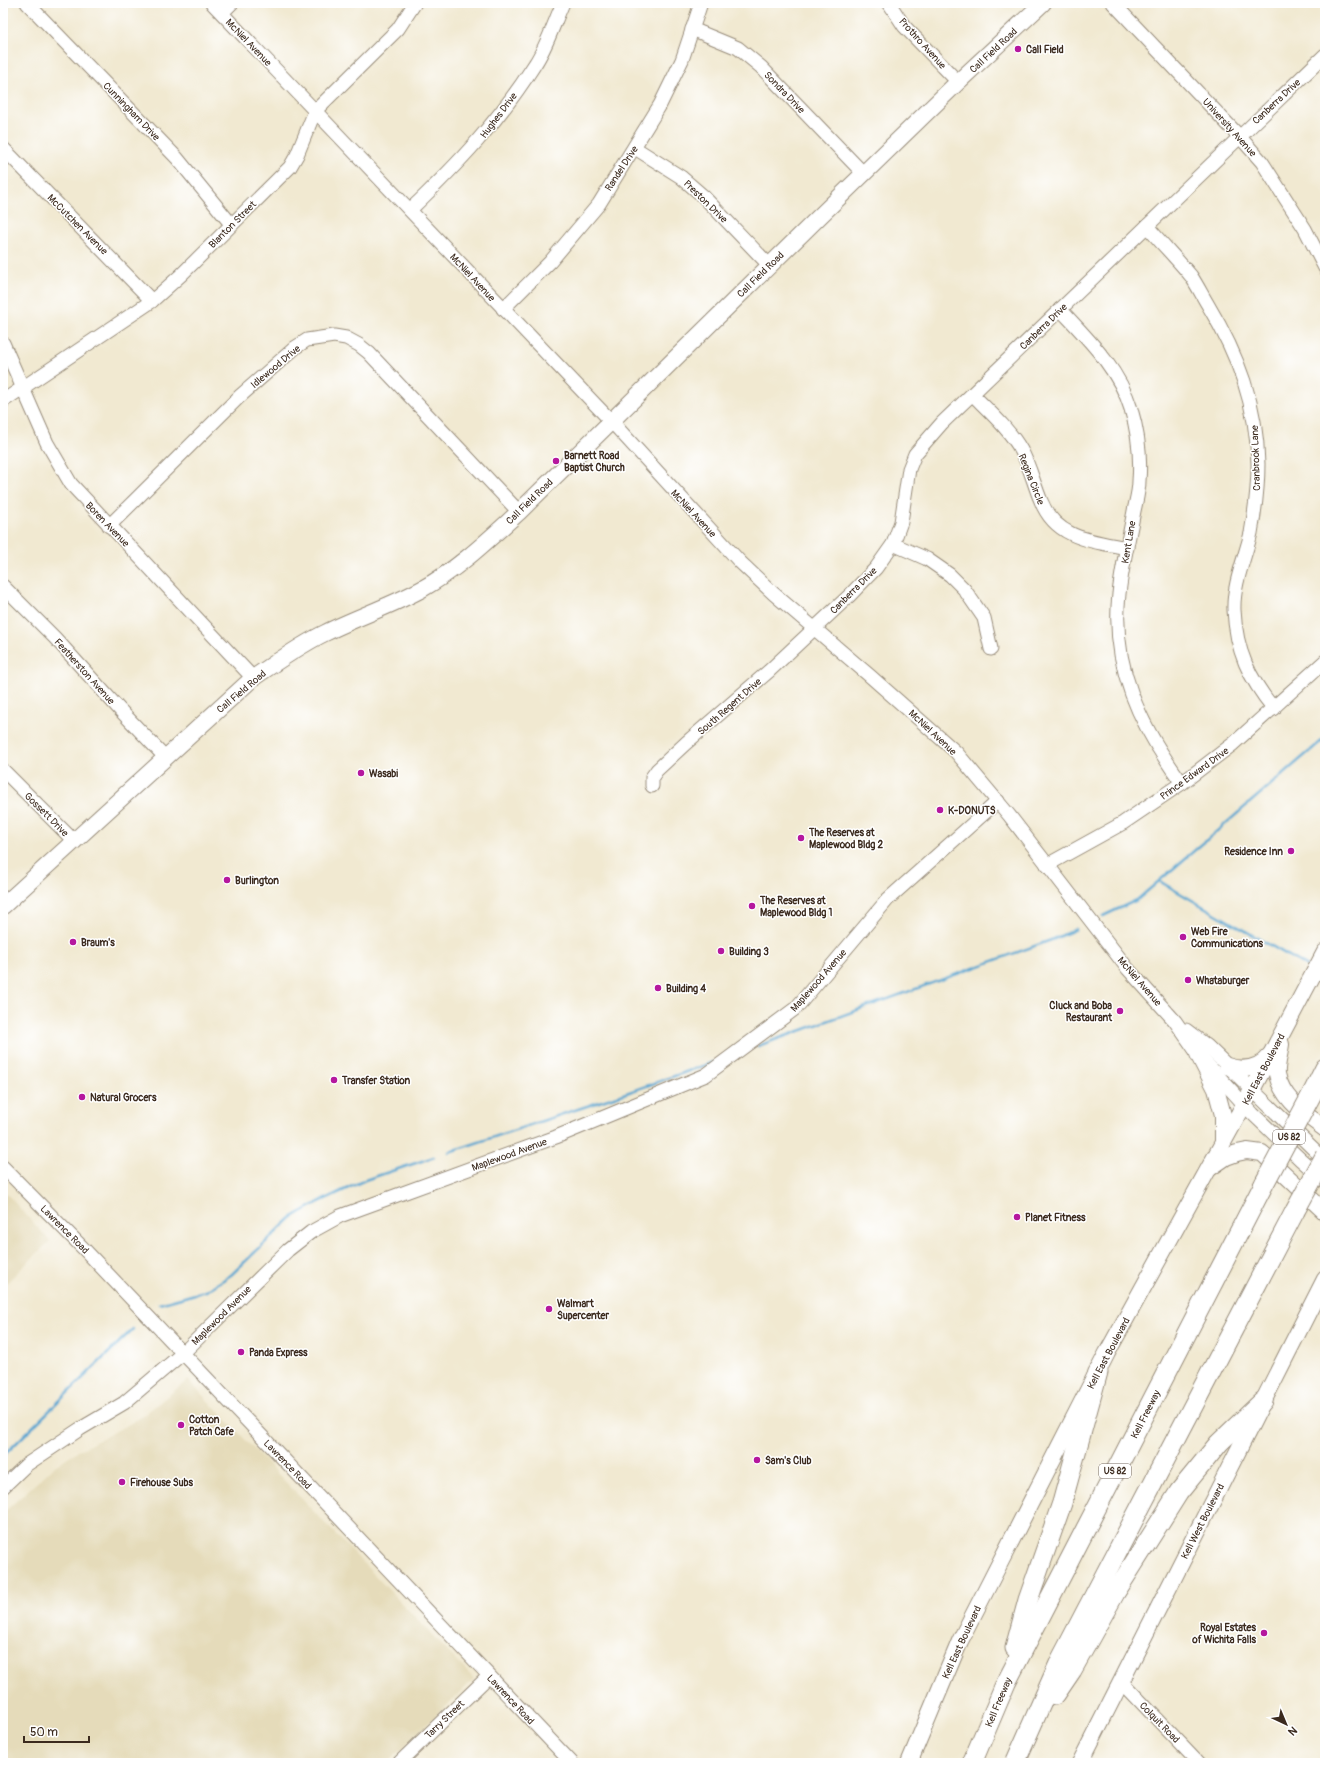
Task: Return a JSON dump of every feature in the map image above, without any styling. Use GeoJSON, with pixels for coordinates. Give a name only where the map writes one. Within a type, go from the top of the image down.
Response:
{"type":"FeatureCollection","features":[{"type":"Feature","properties":{"kind":"highway","name":"Kell Freeway"},"geometry":{"type":"LineString","coordinates":[[972,1763],[1006,1683],[1264,1182],[1325,1068]]}},
{"type":"Feature","properties":{"kind":"highway"},"geometry":{"type":"LineString","coordinates":[[1015,1763],[1061,1659],[1325,1156]]}},
{"type":"Feature","properties":{"kind":"highway"},"geometry":{"type":"LineString","coordinates":[[1006,1683],[1028,1600],[1062,1503],[1098,1372]]}},
{"type":"Feature","properties":{"kind":"highway"},"geometry":{"type":"LineString","coordinates":[[1026,1740],[1072,1670],[1116,1593],[1179,1492],[1219,1443],[1263,1401]]}},
{"type":"Feature","properties":{"kind":"main road","name":"Call Field Road"},"geometry":{"type":"LineString","coordinates":[[3,906],[253,678],[288,654],[324,633],[421,589],[447,574],[475,551],[519,512],[769,265],[958,82],[1044,3]]}},
{"type":"Feature","properties":{"kind":"main road","name":"Kell East Boulevard"},"geometry":{"type":"LineString","coordinates":[[909,1763],[960,1641],[1098,1372],[1252,1090],[1325,952]]}},
{"type":"Feature","properties":{"kind":"main road"},"geometry":{"type":"LineString","coordinates":[[1283,1032],[1277,1073],[1283,1091],[1293,1103],[1325,1129]]}},
{"type":"Feature","properties":{"kind":"main road"},"geometry":{"type":"LineString","coordinates":[[1228,1066],[1237,1069],[1248,1069],[1258,1066],[1266,1060],[1272,1052]]}},
{"type":"Feature","properties":{"kind":"main road"},"geometry":{"type":"LineString","coordinates":[[1198,1054],[1216,1089],[1224,1115],[1223,1143]]}},
{"type":"Feature","properties":{"kind":"main road"},"geometry":{"type":"LineString","coordinates":[[1209,1169],[1226,1157],[1237,1153],[1247,1151],[1262,1153],[1325,1212]]}},
{"type":"Feature","properties":{"kind":"main road","name":"Kell West Boulevard"},"geometry":{"type":"LineString","coordinates":[[1080,1763],[1325,1279]]}},
{"type":"Feature","properties":{"kind":"street","name":"Cunningham Drive"},"geometry":{"type":"LineString","coordinates":[[27,3],[177,158],[231,224]]}},
{"type":"Feature","properties":{"kind":"street","name":"McNiel Avenue"},"geometry":{"type":"LineString","coordinates":[[212,3],[611,421],[740,562],[813,628],[956,752],[998,801],[1128,968],[1175,1021],[1198,1054],[1244,1104],[1300,1159],[1325,1181]]}},
{"type":"Feature","properties":{"kind":"street"},"geometry":{"type":"LineString","coordinates":[[222,13],[232,3]]}},
{"type":"Feature","properties":{"kind":"street","name":"Blanton Street"},"geometry":{"type":"LineString","coordinates":[[3,401],[152,300],[181,275],[290,167],[297,155],[315,111],[398,29],[415,3]]}},
{"type":"Feature","properties":{"kind":"street","name":"Hughes Drive"},"geometry":{"type":"LineString","coordinates":[[410,210],[456,166],[492,125],[536,63],[564,3]]}},
{"type":"Feature","properties":{"kind":"street","name":"Randel Drive"},"geometry":{"type":"LineString","coordinates":[[503,309],[550,262],[599,204],[660,106],[682,60],[701,3]]}},
{"type":"Feature","properties":{"kind":"street","name":"Prothro Avenue"},"geometry":{"type":"LineString","coordinates":[[889,3],[904,26],[958,82]]}},
{"type":"Feature","properties":{"kind":"street","name":"University Avenue"},"geometry":{"type":"LineString","coordinates":[[1113,3],[1239,136],[1266,169],[1305,229],[1325,268]]}},
{"type":"Feature","properties":{"kind":"street","name":"Sondra Drive"},"geometry":{"type":"LineString","coordinates":[[692,29],[738,48],[761,67],[864,174]]}},
{"type":"Feature","properties":{"kind":"street","name":"Canberra Drive"},"geometry":{"type":"LineString","coordinates":[[813,628],[849,596],[876,568],[893,544],[901,522],[909,470],[915,454],[942,423],[1325,55]]}},
{"type":"Feature","properties":{"kind":"street","name":"McCutchen Avenue"},"geometry":{"type":"LineString","coordinates":[[3,148],[152,300]]}},
{"type":"Feature","properties":{"kind":"street","name":"Preston Drive"},"geometry":{"type":"LineString","coordinates":[[635,148],[681,177],[703,196],[769,265]]}},
{"type":"Feature","properties":{"kind":"street","name":"Cranbrook Lane"},"geometry":{"type":"LineString","coordinates":[[1147,226],[1192,278],[1224,332],[1246,385],[1254,417],[1258,464],[1256,496],[1251,533],[1238,581],[1234,609],[1237,637],[1245,665],[1261,693],[1274,709]]}},
{"type":"Feature","properties":{"kind":"street","name":"Kent Lane"},"geometry":{"type":"LineString","coordinates":[[1060,309],[1117,375],[1131,409],[1139,451],[1140,482],[1119,593],[1117,627],[1126,680],[1143,722],[1166,762],[1182,783]]}},
{"type":"Feature","properties":{"kind":"street","name":"Idlewood Drive"},"geometry":{"type":"LineString","coordinates":[[109,526],[239,397],[277,362],[307,340],[334,336],[346,338],[360,345],[369,353],[519,512]]}},
{"type":"Feature","properties":{"kind":"street","name":"Boren Avenue"},"geometry":{"type":"LineString","coordinates":[[3,343],[56,461],[71,484],[253,678]]}},
{"type":"Feature","properties":{"kind":"street","name":"Regina Circle"},"geometry":{"type":"LineString","coordinates":[[973,394],[1005,428],[1021,450],[1041,502],[1049,516],[1064,531],[1084,540],[1127,548]]}},
{"type":"Feature","properties":{"kind":"street"},"geometry":{"type":"LineString","coordinates":[[893,544],[928,559],[950,575],[964,589],[984,618],[991,649]]}},
{"type":"Feature","properties":{"kind":"street","name":"Featherston Avenue"},"geometry":{"type":"LineString","coordinates":[[3,586],[55,638],[120,711],[166,758]]}},
{"type":"Feature","properties":{"kind":"street","name":"South Regent Drive"},"geometry":{"type":"LineString","coordinates":[[652,786],[652,777],[657,770],[686,742],[770,671],[813,628]]}},
{"type":"Feature","properties":{"kind":"street","name":"Prince Edward Drive"},"geometry":{"type":"LineString","coordinates":[[1048,865],[1124,823],[1182,783],[1233,744],[1324,664]]}},
{"type":"Feature","properties":{"kind":"street","name":"Gossett Drive"},"geometry":{"type":"LineString","coordinates":[[3,770],[74,842]]}},
{"type":"Feature","properties":{"kind":"street","name":"Maplewood Avenue"},"geometry":{"type":"LineString","coordinates":[[3,1487],[26,1465],[80,1429],[124,1403],[183,1353],[288,1250],[311,1232],[340,1216],[556,1137],[706,1075],[796,1008],[888,899],[998,801]]}},
{"type":"Feature","properties":{"kind":"street","name":"McNiel Avenue"},"geometry":{"type":"LineString","coordinates":[[1175,1021],[1207,1046],[1325,1160]]}},
{"type":"Feature","properties":{"kind":"street","name":"Lawrence Road"},"geometry":{"type":"LineString","coordinates":[[3,1167],[85,1250],[572,1763]]}},
{"type":"Feature","properties":{"kind":"street","name":"Tarry Street"},"geometry":{"type":"LineString","coordinates":[[399,1763],[489,1676]]}},
{"type":"Feature","properties":{"kind":"street","name":"Colquit Road"},"geometry":{"type":"LineString","coordinates":[[1121,1681],[1199,1763]]}},
{"type":"Feature","properties":{"kind":"shaded area"},"geometry":{"type":"Polygon","coordinates":[[[3,1190],[50,1241],[3,1286],[3,1190]]]}},
{"type":"Feature","properties":{"kind":"shaded area"},"geometry":{"type":"Polygon","coordinates":[[[188,1380],[474,1679],[387,1763],[3,1763],[3,1513],[55,1466],[71,1455],[140,1418],[188,1380]]]}},
{"type":"Feature","properties":{"kind":"waterway"},"geometry":{"type":"LineString","coordinates":[[1103,916],[1137,900],[1325,738]]}},
{"type":"Feature","properties":{"kind":"waterway"},"geometry":{"type":"LineString","coordinates":[[1159,881],[1308,967]]}},
{"type":"Feature","properties":{"kind":"waterway"},"geometry":{"type":"LineString","coordinates":[[758,1046],[1054,939],[1076,929]]}},
{"type":"Feature","properties":{"kind":"waterway"},"geometry":{"type":"LineString","coordinates":[[449,1152],[714,1062]]}},
{"type":"Feature","properties":{"kind":"waterway"},"geometry":{"type":"LineString","coordinates":[[159,1304],[206,1291],[231,1275],[291,1218],[319,1202],[365,1180],[434,1157]]}},
{"type":"Feature","properties":{"kind":"waterway"},"geometry":{"type":"LineString","coordinates":[[3,1456],[133,1329]]}},
{"type":"Feature","properties":{"kind":"place","name":"Call Field"},"geometry":{"type":"Point","coordinates":[1018,49]}},
{"type":"Feature","properties":{"kind":"place","name":"Barnett Road Baptist Church"},"geometry":{"type":"Point","coordinates":[556,461]}},
{"type":"Feature","properties":{"kind":"place","name":"Wasabi"},"geometry":{"type":"Point","coordinates":[361,773]}},
{"type":"Feature","properties":{"kind":"place","name":"K-DONUTS"},"geometry":{"type":"Point","coordinates":[940,810]}},
{"type":"Feature","properties":{"kind":"place","name":"The Reserves at Maplewood Bldg 2"},"geometry":{"type":"Point","coordinates":[801,838]}},
{"type":"Feature","properties":{"kind":"place","name":"Residence Inn"},"geometry":{"type":"Point","coordinates":[1291,851]}},
{"type":"Feature","properties":{"kind":"place","name":"Burlington"},"geometry":{"type":"Point","coordinates":[227,880]}},
{"type":"Feature","properties":{"kind":"place","name":"The Reserves at Maplewood Bldg 1"},"geometry":{"type":"Point","coordinates":[752,906]}},
{"type":"Feature","properties":{"kind":"place","name":"Web Fire Communications"},"geometry":{"type":"Point","coordinates":[1183,937]}},
{"type":"Feature","properties":{"kind":"place","name":"Braum's"},"geometry":{"type":"Point","coordinates":[73,942]}},
{"type":"Feature","properties":{"kind":"place","name":"Building 3"},"geometry":{"type":"Point","coordinates":[721,951]}},
{"type":"Feature","properties":{"kind":"place","name":"Whataburger"},"geometry":{"type":"Point","coordinates":[1188,980]}},
{"type":"Feature","properties":{"kind":"place","name":"Building 4"},"geometry":{"type":"Point","coordinates":[658,988]}},
{"type":"Feature","properties":{"kind":"place","name":"Cluck and Boba Restaurant"},"geometry":{"type":"Point","coordinates":[1120,1011]}},
{"type":"Feature","properties":{"kind":"place","name":"Transfer Station"},"geometry":{"type":"Point","coordinates":[334,1080]}},
{"type":"Feature","properties":{"kind":"place","name":"Natural Grocers"},"geometry":{"type":"Point","coordinates":[82,1097]}},
{"type":"Feature","properties":{"kind":"place","name":"Planet Fitness"},"geometry":{"type":"Point","coordinates":[1017,1217]}},
{"type":"Feature","properties":{"kind":"place","name":"Walmart Supercenter"},"geometry":{"type":"Point","coordinates":[549,1309]}},
{"type":"Feature","properties":{"kind":"place","name":"Panda Express"},"geometry":{"type":"Point","coordinates":[241,1352]}},
{"type":"Feature","properties":{"kind":"place","name":"Cotton Patch Cafe"},"geometry":{"type":"Point","coordinates":[181,1425]}},
{"type":"Feature","properties":{"kind":"place","name":"Sam's Club"},"geometry":{"type":"Point","coordinates":[757,1460]}},
{"type":"Feature","properties":{"kind":"place","name":"Firehouse Subs"},"geometry":{"type":"Point","coordinates":[122,1482]}},
{"type":"Feature","properties":{"kind":"place","name":"Royal Estates of Wichita Falls"},"geometry":{"type":"Point","coordinates":[1264,1633]}}]}
